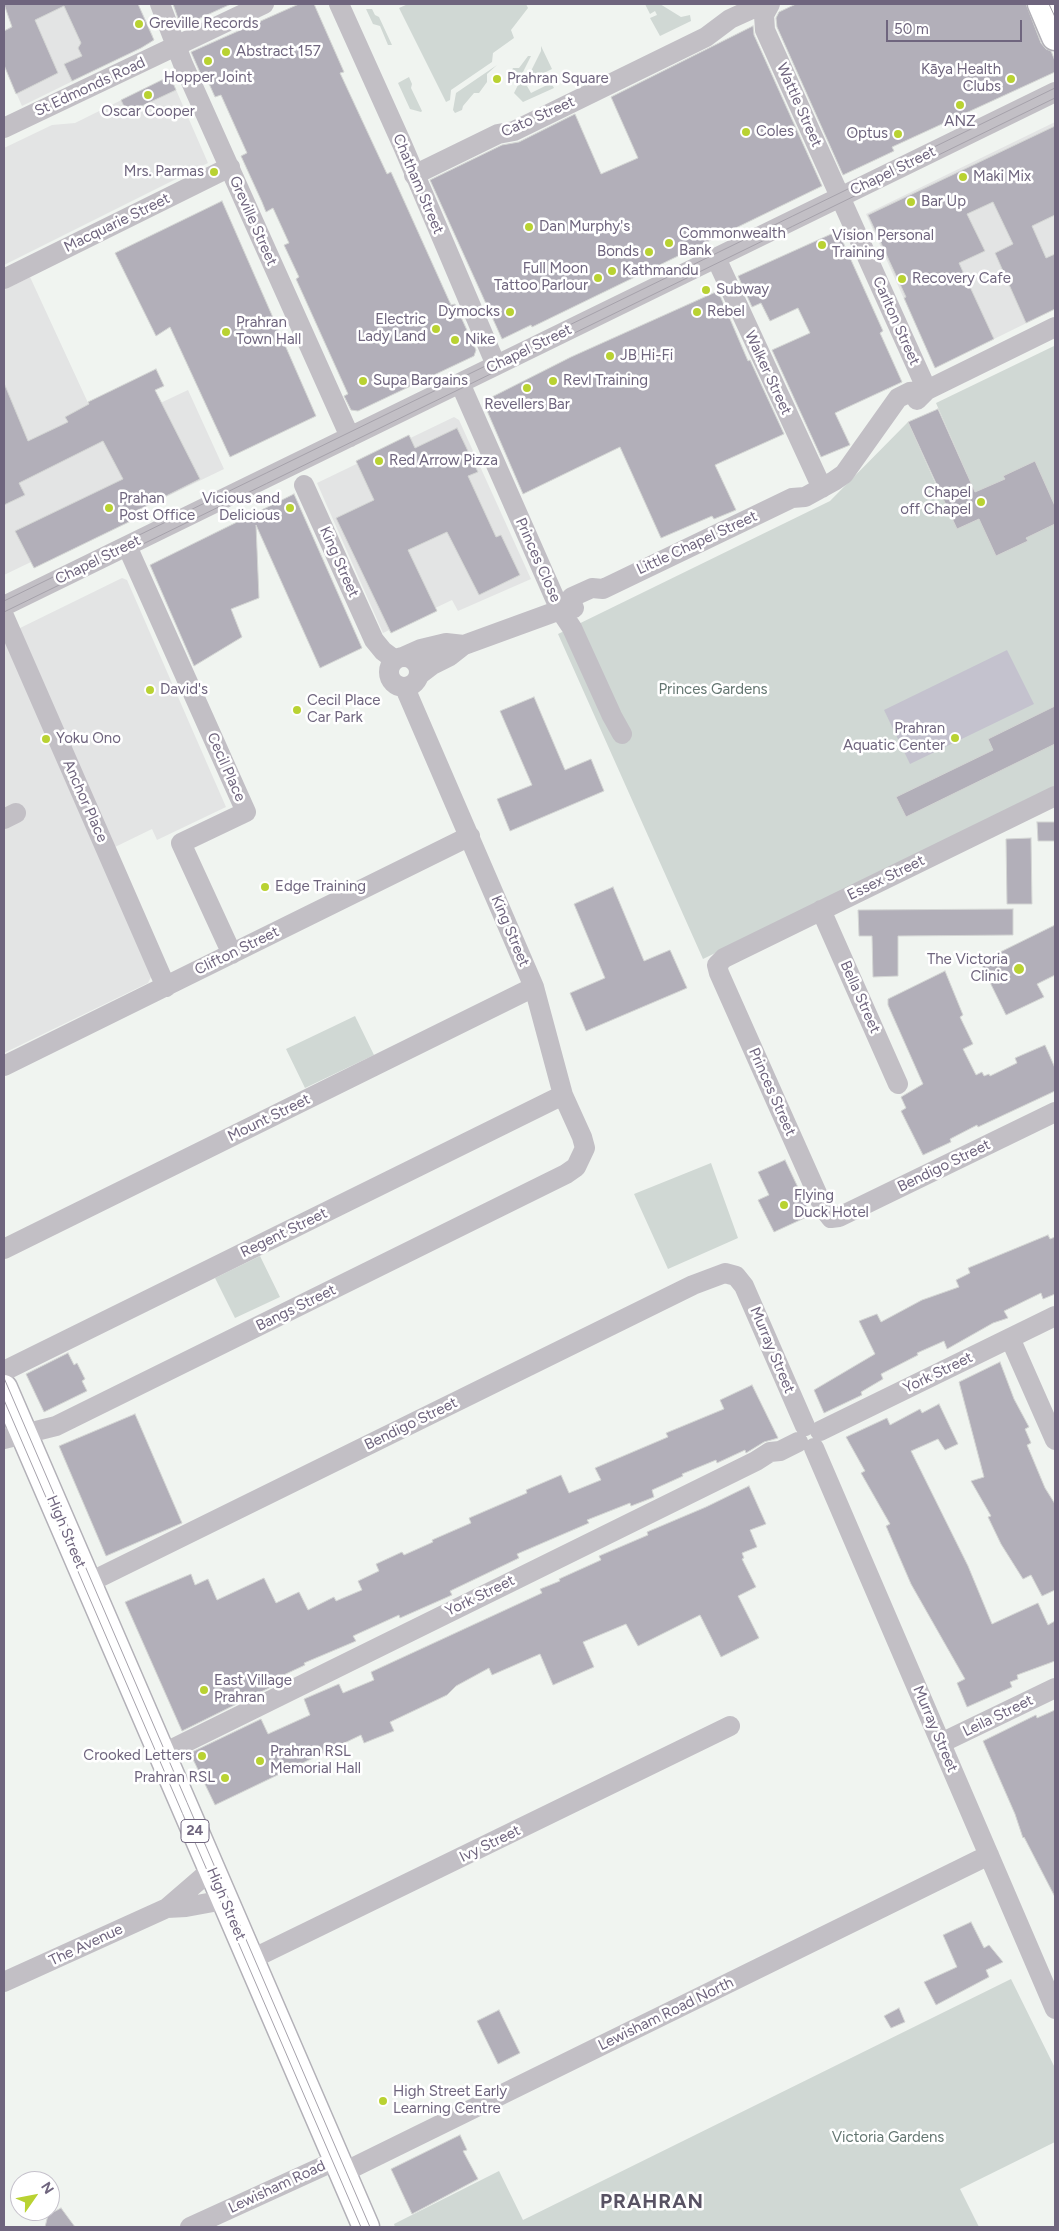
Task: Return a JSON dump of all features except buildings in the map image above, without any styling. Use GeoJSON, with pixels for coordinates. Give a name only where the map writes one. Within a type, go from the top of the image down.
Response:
{"type":"FeatureCollection","features":[{"type":"Feature","properties":{"kind":"main road"},"geometry":{"type":"LineString","coordinates":[[1041,4],[1055,37]]}},
{"type":"Feature","properties":{"kind":"main road","name":"High Street"},"geometry":{"type":"LineString","coordinates":[[4,1388],[14,1437],[88,1583],[366,2227]]}},
{"type":"Feature","properties":{"kind":"street","name":"Greville Street"},"geometry":{"type":"LineString","coordinates":[[160,4],[350,437]]}},
{"type":"Feature","properties":{"kind":"street","name":"St Edmonds Road"},"geometry":{"type":"LineString","coordinates":[[4,128],[264,4]]}},
{"type":"Feature","properties":{"kind":"street","name":"Chatham Street"},"geometry":{"type":"LineString","coordinates":[[339,4],[496,365]]}},
{"type":"Feature","properties":{"kind":"street","name":"Cato Street"},"geometry":{"type":"LineString","coordinates":[[414,175],[498,134],[514,130],[706,37],[730,19],[759,6]]}},
{"type":"Feature","properties":{"kind":"street","name":"Wattle Street"},"geometry":{"type":"LineString","coordinates":[[759,6],[765,30],[841,197]]}},
{"type":"Feature","properties":{"kind":"street","name":"Chapel Street"},"geometry":{"type":"LineString","coordinates":[[4,606],[1055,92]]}},
{"type":"Feature","properties":{"kind":"street","name":"Macquarie Street"},"geometry":{"type":"LineString","coordinates":[[4,279],[230,167]]}},
{"type":"Feature","properties":{"kind":"street","name":"Carlton Street"},"geometry":{"type":"LineString","coordinates":[[841,197],[927,390]]}},
{"type":"Feature","properties":{"kind":"street","name":"Walker Street"},"geometry":{"type":"LineString","coordinates":[[716,258],[819,483]]}},
{"type":"Feature","properties":{"kind":"street","name":"Little Chapel Street"},"geometry":{"type":"LineString","coordinates":[[412,682],[427,668],[450,656],[464,645],[560,610],[577,608],[597,598],[603,589],[792,498],[805,496],[819,483],[844,474],[898,398],[910,392],[927,390],[1055,327]]}},
{"type":"Feature","properties":{"kind":"street","name":"Princes Close"},"geometry":{"type":"LineString","coordinates":[[460,383],[560,610],[572,628],[622,734]]}},
{"type":"Feature","properties":{"kind":"street","name":"King Street"},"geometry":{"type":"LineString","coordinates":[[304,485],[374,640],[383,651],[399,659]]}},
{"type":"Feature","properties":{"kind":"street","name":"Cecil Place"},"geometry":{"type":"LineString","coordinates":[[127,546],[246,812],[182,843],[232,954]]}},
{"type":"Feature","properties":{"kind":"street","name":"Anchor Place"},"geometry":{"type":"LineString","coordinates":[[4,616],[166,986]]}},
{"type":"Feature","properties":{"kind":"street","name":"Little Chapel Street"},"geometry":{"type":"LineString","coordinates":[[399,659],[421,649],[446,644],[464,645]]}},
{"type":"Feature","properties":{"kind":"street"},"geometry":{"type":"LineString","coordinates":[[399,659],[416,662],[412,682],[396,685],[390,678],[390,668],[399,659]]}},
{"type":"Feature","properties":{"kind":"street","name":"King Street"},"geometry":{"type":"LineString","coordinates":[[412,682],[470,836],[534,987],[563,1096],[582,1136],[585,1148],[576,1167],[566,1174]]}},
{"type":"Feature","properties":{"kind":"street","name":"Essex Street"},"geometry":{"type":"LineString","coordinates":[[718,962],[1055,796]]}},
{"type":"Feature","properties":{"kind":"street","name":"Clifton Street"},"geometry":{"type":"LineString","coordinates":[[4,1066],[470,836]]}},
{"type":"Feature","properties":{"kind":"street","name":"Bella Street"},"geometry":{"type":"LineString","coordinates":[[821,910],[898,1084]]}},
{"type":"Feature","properties":{"kind":"street","name":"Princes Street"},"geometry":{"type":"LineString","coordinates":[[718,962],[719,973],[824,1209],[828,1216],[833,1218]]}},
{"type":"Feature","properties":{"kind":"street","name":"Mount Street"},"geometry":{"type":"LineString","coordinates":[[4,1249],[534,987]]}},
{"type":"Feature","properties":{"kind":"street","name":"Regent Street"},"geometry":{"type":"LineString","coordinates":[[4,1371],[563,1096]]}},
{"type":"Feature","properties":{"kind":"street","name":"Bendigo Street"},"geometry":{"type":"LineString","coordinates":[[833,1218],[1055,1112]]}},
{"type":"Feature","properties":{"kind":"street","name":"Bangs Street"},"geometry":{"type":"LineString","coordinates":[[14,1437],[56,1426],[566,1174]]}},
{"type":"Feature","properties":{"kind":"street","name":"Bendigo Street"},"geometry":{"type":"LineString","coordinates":[[88,1583],[693,1285],[725,1273],[736,1276]]}},
{"type":"Feature","properties":{"kind":"street","name":"Murray Street"},"geometry":{"type":"LineString","coordinates":[[736,1276],[744,1286],[1055,2009]]}},
{"type":"Feature","properties":{"kind":"street","name":"York Street"},"geometry":{"type":"LineString","coordinates":[[162,1754],[756,1461],[770,1452],[780,1451],[1055,1316]]}},
{"type":"Feature","properties":{"kind":"street"},"geometry":{"type":"LineString","coordinates":[[1010,1338],[1055,1440]]}},
{"type":"Feature","properties":{"kind":"street","name":"Leila Street"},"geometry":{"type":"LineString","coordinates":[[941,1744],[1055,1688]]}},
{"type":"Feature","properties":{"kind":"street","name":"Ivy Street"},"geometry":{"type":"LineString","coordinates":[[250,1960],[730,1726]]}},
{"type":"Feature","properties":{"kind":"street","name":"Lewisham Road North"},"geometry":{"type":"LineString","coordinates":[[339,2166],[989,1855]]}},
{"type":"Feature","properties":{"kind":"street","name":"The Avenue"},"geometry":{"type":"LineString","coordinates":[[4,1982],[167,1908],[211,1870]]}},
{"type":"Feature","properties":{"kind":"street","name":"The Avenue"},"geometry":{"type":"LineString","coordinates":[[167,1908],[186,1907],[224,1900]]}},
{"type":"Feature","properties":{"kind":"street","name":"Lewisham Road"},"geometry":{"type":"LineString","coordinates":[[190,2227],[339,2166]]}},
{"type":"Feature","properties":{"kind":"shaded area"},"geometry":{"type":"Polygon","coordinates":[[[4,4],[138,4],[153,36],[150,43],[22,106],[4,65],[4,31],[12,26],[4,4]]]}},
{"type":"Feature","properties":{"kind":"shaded area"},"geometry":{"type":"Polygon","coordinates":[[[170,76],[208,163],[4,265],[4,148],[52,125],[75,123],[170,76]]]}},
{"type":"Feature","properties":{"kind":"shaded area"},"geometry":{"type":"Polygon","coordinates":[[[1055,122],[1055,309],[935,368],[866,214],[1055,122]]]}},
{"type":"Feature","properties":{"kind":"shaded area"},"geometry":{"type":"Polygon","coordinates":[[[30,277],[101,431],[188,390],[224,469],[4,575],[4,290],[30,277]]]}},
{"type":"Feature","properties":{"kind":"shaded area"},"geometry":{"type":"Polygon","coordinates":[[[454,417],[459,420],[531,579],[458,611],[452,600],[383,633],[317,483],[454,417]]]}},
{"type":"Feature","properties":{"kind":"shaded area"},"geometry":{"type":"Polygon","coordinates":[[[122,578],[127,580],[226,807],[157,840],[152,829],[115,847],[18,629],[122,578]]]}},
{"type":"Feature","properties":{"kind":"shaded area"},"geometry":{"type":"Polygon","coordinates":[[[4,636],[152,975],[148,983],[4,1053],[4,636]]]}},
{"type":"Feature","properties":{"kind":"shaded area"},"geometry":{"type":"Polygon","coordinates":[[[1007,650],[1034,704],[910,764],[884,710],[1007,650]]]}},
{"type":"Feature","properties":{"kind":"green space"},"geometry":{"type":"Polygon","coordinates":[[[408,4],[526,4],[528,8],[511,30],[514,38],[493,53],[492,62],[451,90],[450,100],[446,102],[399,8],[408,4]]]}},
{"type":"Feature","properties":{"kind":"green space"},"geometry":{"type":"Polygon","coordinates":[[[645,4],[660,4],[681,17],[690,15],[691,21],[660,36],[650,18],[657,15],[655,11],[650,14],[645,4]]]}},
{"type":"Feature","properties":{"kind":"green space"},"geometry":{"type":"Polygon","coordinates":[[[366,9],[372,9],[375,15],[379,17],[392,45],[388,45],[380,26],[373,24],[366,9]]]}},
{"type":"Feature","properties":{"kind":"green space"},"geometry":{"type":"Polygon","coordinates":[[[541,46],[552,69],[536,77],[538,81],[527,86],[531,93],[551,83],[554,88],[523,102],[514,93],[519,83],[528,77],[541,51],[541,46]]]}},
{"type":"Feature","properties":{"kind":"green space"},"geometry":{"type":"Polygon","coordinates":[[[528,56],[531,56],[523,72],[513,78],[510,84],[510,74],[513,68],[519,68],[528,56]]]}},
{"type":"Feature","properties":{"kind":"green space"},"geometry":{"type":"Polygon","coordinates":[[[497,65],[487,74],[487,82],[479,93],[474,93],[462,110],[455,113],[453,110],[456,93],[497,65]]]}},
{"type":"Feature","properties":{"kind":"green space"},"geometry":{"type":"Polygon","coordinates":[[[409,77],[412,84],[411,88],[421,112],[410,109],[398,83],[409,77]]]}},
{"type":"Feature","properties":{"kind":"green space","name":"Princes Gardens"},"geometry":{"type":"Polygon","coordinates":[[[1054,346],[1055,788],[703,959],[558,634],[830,501],[908,422],[937,487],[967,474],[936,403],[1054,346]]]}},
{"type":"Feature","properties":{"kind":"green space"},"geometry":{"type":"Polygon","coordinates":[[[355,1016],[374,1055],[305,1088],[286,1049],[355,1016]]]}},
{"type":"Feature","properties":{"kind":"green space"},"geometry":{"type":"Polygon","coordinates":[[[711,1163],[738,1238],[668,1269],[634,1194],[711,1163]]]}},
{"type":"Feature","properties":{"kind":"green space"},"geometry":{"type":"Polygon","coordinates":[[[260,1256],[280,1297],[235,1318],[215,1278],[260,1256]]]}},
{"type":"Feature","properties":{"kind":"green space","name":"Victoria Gardens"},"geometry":{"type":"Polygon","coordinates":[[[1011,1979],[1055,2068],[1055,2142],[960,2189],[979,2227],[395,2227],[394,2224],[499,2171],[523,2220],[1011,1979]]]}},
{"type":"Feature","properties":{"kind":"tram line"},"geometry":{"type":"LineString","coordinates":[[1049,4],[1055,17]]}},
{"type":"Feature","properties":{"kind":"tram line"},"geometry":{"type":"LineString","coordinates":[[4,601],[1055,88]]}},
{"type":"Feature","properties":{"kind":"tram line"},"geometry":{"type":"LineString","coordinates":[[4,612],[1055,98]]}},
{"type":"Feature","properties":{"kind":"tram line"},"geometry":{"type":"LineString","coordinates":[[4,1378],[370,2227]]}},
{"type":"Feature","properties":{"kind":"tram line"},"geometry":{"type":"LineString","coordinates":[[4,1400],[361,2227]]}},
{"type":"Feature","properties":{"kind":"place","name":"Greville Records"},"geometry":{"type":"Point","coordinates":[139,24]}},
{"type":"Feature","properties":{"kind":"place","name":"Abstract 157"},"geometry":{"type":"Point","coordinates":[226,52]}},
{"type":"Feature","properties":{"kind":"place","name":"Hopper Joint"},"geometry":{"type":"Point","coordinates":[208,61]}},
{"type":"Feature","properties":{"kind":"place","name":"Prahran Square"},"geometry":{"type":"Point","coordinates":[497,79]}},
{"type":"Feature","properties":{"kind":"place","name":"Kāya Health Clubs"},"geometry":{"type":"Point","coordinates":[1011,79]}},
{"type":"Feature","properties":{"kind":"place","name":"Oscar Cooper"},"geometry":{"type":"Point","coordinates":[148,95]}},
{"type":"Feature","properties":{"kind":"place","name":"ANZ"},"geometry":{"type":"Point","coordinates":[960,105]}},
{"type":"Feature","properties":{"kind":"place","name":"Coles"},"geometry":{"type":"Point","coordinates":[746,132]}},
{"type":"Feature","properties":{"kind":"place","name":"Optus"},"geometry":{"type":"Point","coordinates":[898,134]}},
{"type":"Feature","properties":{"kind":"place","name":"Mrs. Parmas"},"geometry":{"type":"Point","coordinates":[214,172]}},
{"type":"Feature","properties":{"kind":"place","name":"Maki Mix"},"geometry":{"type":"Point","coordinates":[963,177]}},
{"type":"Feature","properties":{"kind":"place","name":"Bar Up"},"geometry":{"type":"Point","coordinates":[911,202]}},
{"type":"Feature","properties":{"kind":"place","name":"Dan Murphy's"},"geometry":{"type":"Point","coordinates":[529,227]}},
{"type":"Feature","properties":{"kind":"place","name":"Commonwealth Bank"},"geometry":{"type":"Point","coordinates":[669,243]}},
{"type":"Feature","properties":{"kind":"place","name":"Vision Personal Training"},"geometry":{"type":"Point","coordinates":[822,245]}},
{"type":"Feature","properties":{"kind":"place","name":"Bonds"},"geometry":{"type":"Point","coordinates":[649,252]}},
{"type":"Feature","properties":{"kind":"place","name":"Kathmandu"},"geometry":{"type":"Point","coordinates":[612,271]}},
{"type":"Feature","properties":{"kind":"place","name":"Full Moon Tattoo Parlour"},"geometry":{"type":"Point","coordinates":[598,278]}},
{"type":"Feature","properties":{"kind":"place","name":"Recovery Cafe"},"geometry":{"type":"Point","coordinates":[902,279]}},
{"type":"Feature","properties":{"kind":"place","name":"Subway"},"geometry":{"type":"Point","coordinates":[706,290]}},
{"type":"Feature","properties":{"kind":"place","name":"Dymocks"},"geometry":{"type":"Point","coordinates":[510,312]}},
{"type":"Feature","properties":{"kind":"place","name":"Rebel"},"geometry":{"type":"Point","coordinates":[697,312]}},
{"type":"Feature","properties":{"kind":"place","name":"Electric Lady Land"},"geometry":{"type":"Point","coordinates":[436,329]}},
{"type":"Feature","properties":{"kind":"place","name":"Prahran Town Hall"},"geometry":{"type":"Point","coordinates":[226,332]}},
{"type":"Feature","properties":{"kind":"place","name":"Nike"},"geometry":{"type":"Point","coordinates":[455,340]}},
{"type":"Feature","properties":{"kind":"place","name":"JB Hi-Fi"},"geometry":{"type":"Point","coordinates":[610,356]}},
{"type":"Feature","properties":{"kind":"place","name":"Supa Bargains"},"geometry":{"type":"Point","coordinates":[363,381]}},
{"type":"Feature","properties":{"kind":"place","name":"Revl Training"},"geometry":{"type":"Point","coordinates":[553,381]}},
{"type":"Feature","properties":{"kind":"place","name":"Revellers Bar"},"geometry":{"type":"Point","coordinates":[527,388]}},
{"type":"Feature","properties":{"kind":"place","name":"Red Arrow Pizza"},"geometry":{"type":"Point","coordinates":[379,461]}},
{"type":"Feature","properties":{"kind":"place","name":"Chapel off Chapel"},"geometry":{"type":"Point","coordinates":[981,502]}},
{"type":"Feature","properties":{"kind":"place","name":"Prahan Post Office"},"geometry":{"type":"Point","coordinates":[109,508]}},
{"type":"Feature","properties":{"kind":"place","name":"Vicious and Delicious"},"geometry":{"type":"Point","coordinates":[290,508]}},
{"type":"Feature","properties":{"kind":"place","name":"David's"},"geometry":{"type":"Point","coordinates":[150,690]}},
{"type":"Feature","properties":{"kind":"place","name":"Cecil Place Car Park"},"geometry":{"type":"Point","coordinates":[297,710]}},
{"type":"Feature","properties":{"kind":"place","name":"Prahran Aquatic Center"},"geometry":{"type":"Point","coordinates":[955,738]}},
{"type":"Feature","properties":{"kind":"place","name":"Yoku Ono"},"geometry":{"type":"Point","coordinates":[46,739]}},
{"type":"Feature","properties":{"kind":"place","name":"Edge Training"},"geometry":{"type":"Point","coordinates":[265,887]}},
{"type":"Feature","properties":{"kind":"place","name":"The Victoria Clinic"},"geometry":{"type":"Point","coordinates":[1019,969]}},
{"type":"Feature","properties":{"kind":"place","name":"Flying Duck Hotel"},"geometry":{"type":"Point","coordinates":[784,1205]}},
{"type":"Feature","properties":{"kind":"place","name":"East Village Prahran"},"geometry":{"type":"Point","coordinates":[204,1690]}},
{"type":"Feature","properties":{"kind":"place","name":"Crooked Letters"},"geometry":{"type":"Point","coordinates":[202,1756]}},
{"type":"Feature","properties":{"kind":"place","name":"Prahran RSL Memorial Hall"},"geometry":{"type":"Point","coordinates":[260,1761]}},
{"type":"Feature","properties":{"kind":"place","name":"Prahran RSL"},"geometry":{"type":"Point","coordinates":[225,1778]}},
{"type":"Feature","properties":{"kind":"place","name":"High Street Early Learning Centre"},"geometry":{"type":"Point","coordinates":[383,2101]}},
{"type":"Feature","properties":{"kind":"district","name":"PRAHRAN"},"geometry":{"type":"Point","coordinates":[652,2202]}}]}
